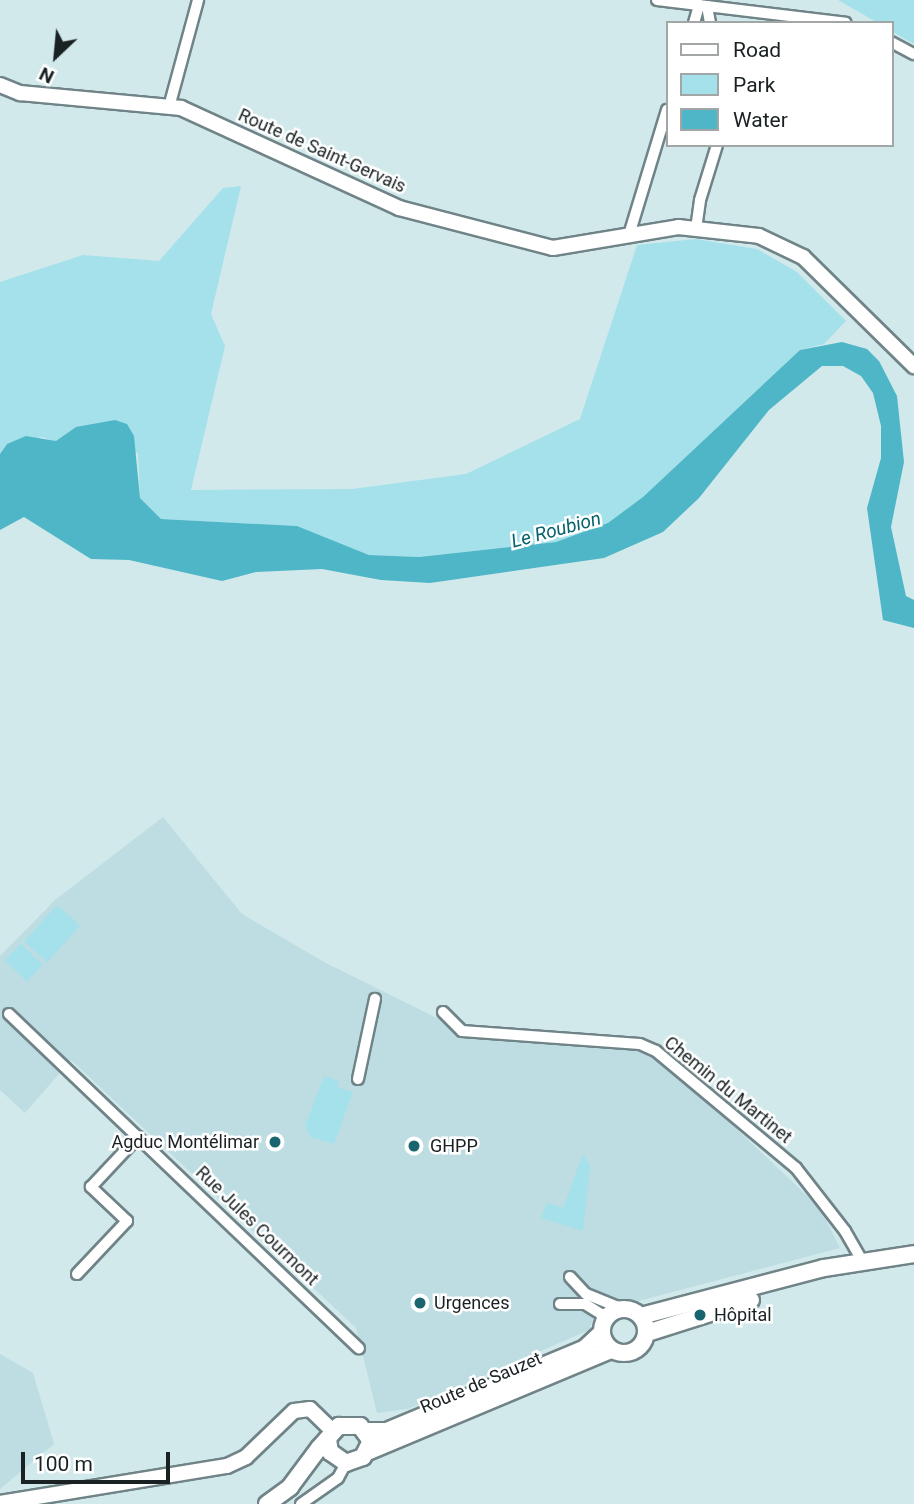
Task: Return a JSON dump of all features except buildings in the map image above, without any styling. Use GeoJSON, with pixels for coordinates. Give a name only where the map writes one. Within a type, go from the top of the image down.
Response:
{"type":"FeatureCollection","features":[{"type":"Feature","properties":{"kind":"main road"},"geometry":{"type":"LineString","coordinates":[[864,1264],[647,1333],[635,1313],[824,1268],[864,1264],[914,1254]]}},
{"type":"Feature","properties":{"kind":"main road","name":"Route de Sauzet"},"geometry":{"type":"LineString","coordinates":[[367,1431],[387,1431],[585,1348],[602,1328],[635,1313]]}},
{"type":"Feature","properties":{"kind":"main road"},"geometry":{"type":"LineString","coordinates":[[602,1328],[611,1350]]}},
{"type":"Feature","properties":{"kind":"main road","name":"Route de Sauzet"},"geometry":{"type":"LineString","coordinates":[[367,1452],[611,1350],[635,1348],[647,1333]]}},
{"type":"Feature","properties":{"kind":"main road"},"geometry":{"type":"LineString","coordinates":[[267,1504],[290,1487],[330,1435],[353,1424],[367,1431],[371,1441],[367,1452],[318,1466],[285,1504]]}},
{"type":"Feature","properties":{"kind":"main road"},"geometry":{"type":"LineString","coordinates":[[330,1435],[341,1460]]}},
{"type":"Feature","properties":{"kind":"street"},"geometry":{"type":"LineString","coordinates":[[169,107],[198,0]]}},
{"type":"Feature","properties":{"kind":"street"},"geometry":{"type":"LineString","coordinates":[[657,0],[829,21]]}},
{"type":"Feature","properties":{"kind":"street"},"geometry":{"type":"LineString","coordinates":[[695,21],[703,6]]}},
{"type":"Feature","properties":{"kind":"street"},"geometry":{"type":"LineString","coordinates":[[703,6],[709,21]]}},
{"type":"Feature","properties":{"kind":"street"},"geometry":{"type":"LineString","coordinates":[[893,43],[914,54]]}},
{"type":"Feature","properties":{"kind":"street","name":"Route de Saint-Gervais"},"geometry":{"type":"LineString","coordinates":[[0,85],[20,93],[181,108],[399,208],[554,248],[677,227],[759,236],[803,257],[914,366]]}},
{"type":"Feature","properties":{"kind":"street"},"geometry":{"type":"LineString","coordinates":[[629,235],[666,113]]}},
{"type":"Feature","properties":{"kind":"street"},"geometry":{"type":"LineString","coordinates":[[696,229],[700,200],[716,147]]}},
{"type":"Feature","properties":{"kind":"street"},"geometry":{"type":"LineString","coordinates":[[358,1079],[375,999]]}},
{"type":"Feature","properties":{"kind":"street","name":"Chemin du Martinet"},"geometry":{"type":"LineString","coordinates":[[443,1012],[462,1031],[640,1044],[656,1051],[796,1168],[845,1231],[864,1264]]}},
{"type":"Feature","properties":{"kind":"street","name":"Rue Jules Courmont"},"geometry":{"type":"LineString","coordinates":[[9,1014],[359,1348]]}},
{"type":"Feature","properties":{"kind":"street"},"geometry":{"type":"LineString","coordinates":[[77,1274],[127,1221],[91,1187],[138,1137]]}},
{"type":"Feature","properties":{"kind":"street"},"geometry":{"type":"LineString","coordinates":[[570,1277],[586,1294],[635,1313]]}},
{"type":"Feature","properties":{"kind":"street"},"geometry":{"type":"LineString","coordinates":[[560,1304],[585,1304],[601,1314],[602,1328]]}},
{"type":"Feature","properties":{"kind":"street"},"geometry":{"type":"LineString","coordinates":[[0,1503],[227,1466],[246,1457],[294,1411],[310,1409],[330,1435]]}},
{"type":"Feature","properties":{"kind":"street"},"geometry":{"type":"LineString","coordinates":[[301,1504],[338,1478],[341,1460]]}},
{"type":"Feature","properties":{"kind":"shaded area"},"geometry":{"type":"Polygon","coordinates":[[[163,817],[242,914],[326,963],[459,1029],[648,1045],[820,1208],[840,1248],[595,1314],[589,1330],[408,1409],[377,1413],[356,1328],[71,1060],[25,1113],[0,1090],[0,956],[55,900],[163,817]]]}},
{"type":"Feature","properties":{"kind":"shaded area"},"geometry":{"type":"Polygon","coordinates":[[[0,1354],[33,1373],[54,1444],[0,1489],[0,1354]]]}},
{"type":"Feature","properties":{"kind":"green space"},"geometry":{"type":"Polygon","coordinates":[[[838,0],[914,0],[914,44],[893,32],[893,21],[875,21],[838,0]]]}},
{"type":"Feature","properties":{"kind":"green space"},"geometry":{"type":"Polygon","coordinates":[[[241,186],[211,314],[225,346],[191,490],[352,489],[466,474],[580,419],[637,245],[696,239],[757,249],[797,272],[846,321],[824,344],[800,350],[643,497],[609,523],[556,542],[419,557],[369,555],[297,526],[161,519],[140,498],[138,453],[76,427],[56,442],[42,437],[7,444],[0,454],[0,282],[83,255],[159,261],[223,188],[241,186]]]}},
{"type":"Feature","properties":{"kind":"green space"},"geometry":{"type":"Polygon","coordinates":[[[57,905],[80,926],[47,962],[24,941],[57,905]]]}},
{"type":"Feature","properties":{"kind":"green space"},"geometry":{"type":"Polygon","coordinates":[[[21,944],[43,965],[27,981],[5,961],[21,944]]]}},
{"type":"Feature","properties":{"kind":"green space"},"geometry":{"type":"Polygon","coordinates":[[[324,1076],[339,1081],[337,1087],[353,1092],[334,1144],[311,1137],[305,1126],[324,1076]]]}},
{"type":"Feature","properties":{"kind":"green space"},"geometry":{"type":"Polygon","coordinates":[[[583,1154],[590,1166],[583,1231],[541,1218],[547,1203],[563,1208],[583,1154]]]}},
{"type":"Feature","properties":{"kind":"water"},"geometry":{"type":"Polygon","coordinates":[[[842,342],[867,349],[879,361],[897,396],[904,462],[891,527],[906,596],[914,600],[914,628],[883,620],[867,508],[881,458],[881,426],[873,393],[861,376],[843,366],[822,366],[769,410],[699,498],[663,532],[604,558],[430,583],[381,580],[322,569],[256,572],[222,581],[129,560],[91,559],[24,517],[0,530],[0,454],[7,444],[26,436],[56,441],[76,427],[115,420],[127,424],[134,436],[140,498],[161,519],[297,526],[369,555],[419,557],[556,542],[608,523],[643,497],[800,350],[842,342]]]}},
{"type":"Feature","properties":{"kind":"place","name":"Agduc Montélimar"},"geometry":{"type":"Point","coordinates":[275,1142]}},
{"type":"Feature","properties":{"kind":"place","name":"GHPP"},"geometry":{"type":"Point","coordinates":[414,1146]}},
{"type":"Feature","properties":{"kind":"place","name":"Urgences"},"geometry":{"type":"Point","coordinates":[420,1303]}},
{"type":"Feature","properties":{"kind":"place","name":"Hôpital"},"geometry":{"type":"Point","coordinates":[700,1315]}},
{"type":"Feature","properties":{"kind":"water label","name":"Le Roubion"},"geometry":{"type":"Point","coordinates":[556,530]}}]}
